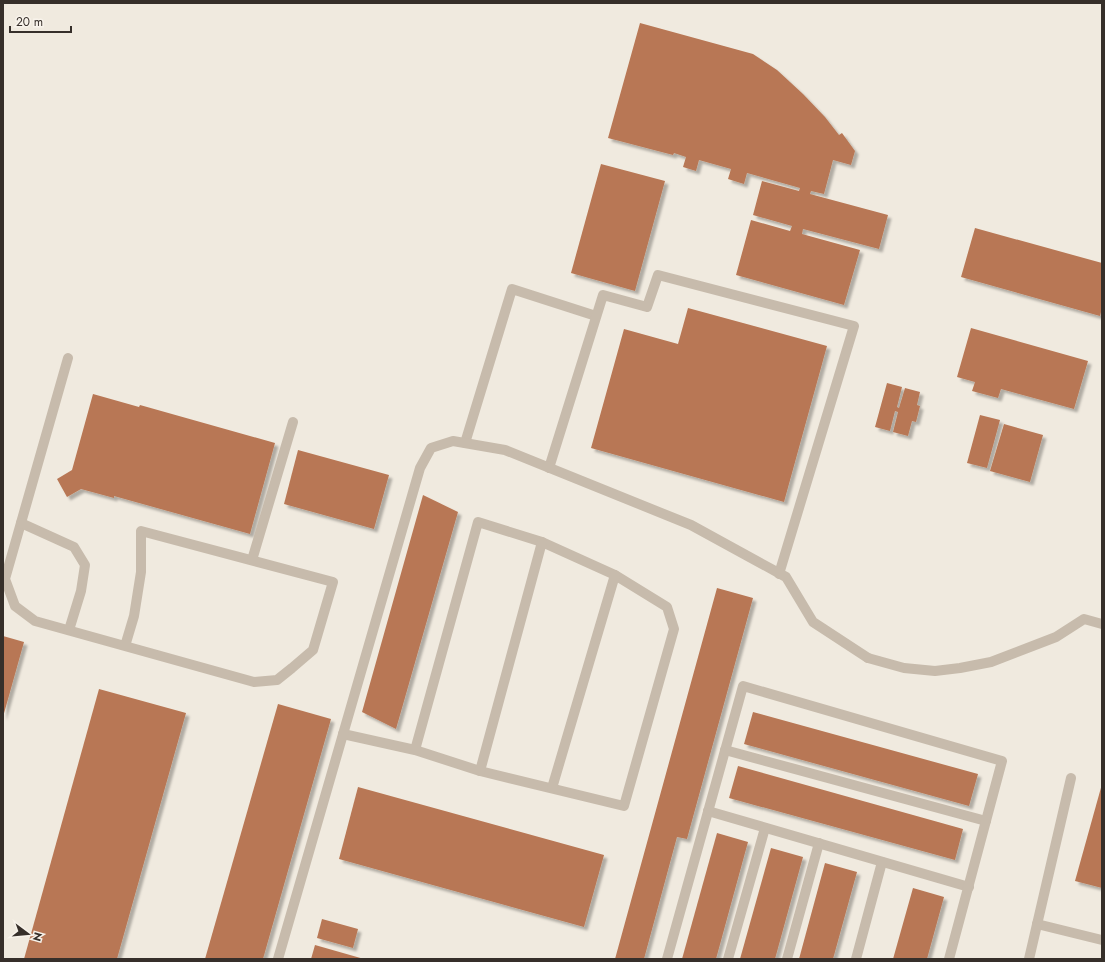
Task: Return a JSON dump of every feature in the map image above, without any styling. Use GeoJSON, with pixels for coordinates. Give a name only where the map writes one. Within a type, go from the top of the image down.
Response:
{"type":"FeatureCollection","features":[{"type":"Feature","properties":{"kind":"street"},"geometry":{"type":"LineString","coordinates":[[549,468],[603,295],[647,307],[658,275],[854,326],[779,574]]}},
{"type":"Feature","properties":{"kind":"street"},"geometry":{"type":"LineString","coordinates":[[465,443],[512,289],[596,316]]}},
{"type":"Feature","properties":{"kind":"street"},"geometry":{"type":"LineString","coordinates":[[68,358],[4,580],[16,606],[35,621],[254,682],[277,680],[313,650],[333,582],[140,531],[141,572],[134,616],[125,646]]}},
{"type":"Feature","properties":{"kind":"street"},"geometry":{"type":"LineString","coordinates":[[252,560],[294,422]]}},
{"type":"Feature","properties":{"kind":"street"},"geometry":{"type":"LineString","coordinates":[[278,959],[420,468],[431,448],[453,441],[505,450],[692,526],[786,577],[813,622],[868,658],[904,668],[935,671],[991,662],[1056,637],[1084,619],[1102,624]]}},
{"type":"Feature","properties":{"kind":"street"},"geometry":{"type":"LineString","coordinates":[[343,734],[415,750],[480,771],[624,806],[674,629],[667,607],[615,575],[542,542],[478,522],[415,750]]}},
{"type":"Feature","properties":{"kind":"street"},"geometry":{"type":"LineString","coordinates":[[21,523],[74,548],[85,565],[81,591],[69,630]]}},
{"type":"Feature","properties":{"kind":"street"},"geometry":{"type":"LineString","coordinates":[[480,771],[542,542]]}},
{"type":"Feature","properties":{"kind":"street"},"geometry":{"type":"LineString","coordinates":[[552,788],[615,575]]}},
{"type":"Feature","properties":{"kind":"street"},"geometry":{"type":"LineString","coordinates":[[667,959],[743,686],[1002,761],[950,959]]}},
{"type":"Feature","properties":{"kind":"street"},"geometry":{"type":"LineString","coordinates":[[725,750],[986,821]]}},
{"type":"Feature","properties":{"kind":"street"},"geometry":{"type":"LineString","coordinates":[[1029,959],[1071,778]]}},
{"type":"Feature","properties":{"kind":"street"},"geometry":{"type":"LineString","coordinates":[[708,811],[969,887]]}},
{"type":"Feature","properties":{"kind":"street"},"geometry":{"type":"LineString","coordinates":[[728,959],[765,828]]}},
{"type":"Feature","properties":{"kind":"street"},"geometry":{"type":"LineString","coordinates":[[787,959],[819,843]]}},
{"type":"Feature","properties":{"kind":"street"},"geometry":{"type":"LineString","coordinates":[[856,959],[882,862]]}},
{"type":"Feature","properties":{"kind":"street"},"geometry":{"type":"LineString","coordinates":[[1037,924],[1102,940]]}},
{"type":"Feature","properties":{"kind":"building"},"geometry":{"type":"Polygon","coordinates":[[[640,23],[753,54],[777,70],[825,117],[839,135],[842,133],[855,151],[851,165],[833,160],[824,194],[811,191],[810,194],[888,215],[879,249],[803,229],[802,234],[860,250],[844,305],[736,275],[751,220],[790,231],[792,226],[753,215],[762,181],[799,191],[800,188],[747,173],[744,184],[728,179],[731,169],[699,160],[696,171],[683,167],[686,157],[608,138],[640,23]]]}},
{"type":"Feature","properties":{"kind":"building"},"geometry":{"type":"Polygon","coordinates":[[[601,164],[665,181],[635,291],[571,273],[601,164]]]}},
{"type":"Feature","properties":{"kind":"building"},"geometry":{"type":"Polygon","coordinates":[[[975,228],[1102,263],[1102,308],[1100,316],[961,277],[975,228]]]}},
{"type":"Feature","properties":{"kind":"building"},"geometry":{"type":"Polygon","coordinates":[[[688,308],[827,346],[784,502],[591,448],[624,329],[678,344],[688,308]]]}},
{"type":"Feature","properties":{"kind":"building"},"geometry":{"type":"Polygon","coordinates":[[[971,328],[1088,361],[1074,409],[1001,389],[998,398],[972,391],[975,382],[957,377],[971,328]]]}},
{"type":"Feature","properties":{"kind":"building"},"geometry":{"type":"Polygon","coordinates":[[[887,383],[902,387],[897,407],[899,408],[905,388],[920,392],[917,405],[920,406],[916,422],[912,421],[908,436],[893,432],[898,412],[895,411],[890,431],[875,427],[887,383]]]}},
{"type":"Feature","properties":{"kind":"building"},"geometry":{"type":"Polygon","coordinates":[[[93,394],[139,407],[140,405],[275,443],[250,534],[114,496],[114,498],[81,489],[67,497],[57,479],[72,470],[93,394]]]}},
{"type":"Feature","properties":{"kind":"building"},"geometry":{"type":"Polygon","coordinates":[[[980,415],[1000,420],[987,468],[967,463],[980,415]]]}},
{"type":"Feature","properties":{"kind":"building"},"geometry":{"type":"Polygon","coordinates":[[[1004,424],[1043,435],[1030,482],[990,471],[1004,424]]]}},
{"type":"Feature","properties":{"kind":"building"},"geometry":{"type":"Polygon","coordinates":[[[298,450],[389,475],[374,529],[284,504],[298,450]]]}},
{"type":"Feature","properties":{"kind":"building"},"geometry":{"type":"Polygon","coordinates":[[[423,495],[458,512],[396,729],[362,712],[423,495]]]}},
{"type":"Feature","properties":{"kind":"building"},"geometry":{"type":"Polygon","coordinates":[[[717,588],[753,598],[687,839],[677,837],[644,959],[615,959],[717,588]]]}},
{"type":"Feature","properties":{"kind":"building"},"geometry":{"type":"Polygon","coordinates":[[[3,636],[24,642],[3,717],[3,636]]]}},
{"type":"Feature","properties":{"kind":"building"},"geometry":{"type":"Polygon","coordinates":[[[99,689],[186,713],[117,959],[24,959],[99,689]]]}},
{"type":"Feature","properties":{"kind":"building"},"geometry":{"type":"Polygon","coordinates":[[[278,704],[331,719],[263,959],[205,959],[278,704]]]}},
{"type":"Feature","properties":{"kind":"building"},"geometry":{"type":"Polygon","coordinates":[[[753,712],[978,774],[969,806],[744,744],[753,712]]]}},
{"type":"Feature","properties":{"kind":"building"},"geometry":{"type":"Polygon","coordinates":[[[738,766],[963,829],[955,860],[729,798],[738,766]]]}},
{"type":"Feature","properties":{"kind":"building"},"geometry":{"type":"Polygon","coordinates":[[[1102,784],[1102,888],[1075,881],[1102,784]]]}},
{"type":"Feature","properties":{"kind":"building"},"geometry":{"type":"Polygon","coordinates":[[[358,787],[604,855],[584,927],[339,859],[358,787]]]}},
{"type":"Feature","properties":{"kind":"building"},"geometry":{"type":"Polygon","coordinates":[[[717,833],[748,842],[716,959],[682,959],[717,833]]]}},
{"type":"Feature","properties":{"kind":"building"},"geometry":{"type":"Polygon","coordinates":[[[771,848],[803,857],[775,959],[740,959],[771,848]]]}},
{"type":"Feature","properties":{"kind":"building"},"geometry":{"type":"Polygon","coordinates":[[[825,863],[857,872],[833,959],[799,959],[825,863]]]}},
{"type":"Feature","properties":{"kind":"building"},"geometry":{"type":"Polygon","coordinates":[[[913,888],[944,897],[927,959],[893,959],[913,888]]]}},
{"type":"Feature","properties":{"kind":"building"},"geometry":{"type":"Polygon","coordinates":[[[322,919],[358,929],[353,948],[317,938],[322,919]]]}},
{"type":"Feature","properties":{"kind":"building"},"geometry":{"type":"Polygon","coordinates":[[[315,945],[364,959],[311,959],[315,945]]]}}]}
